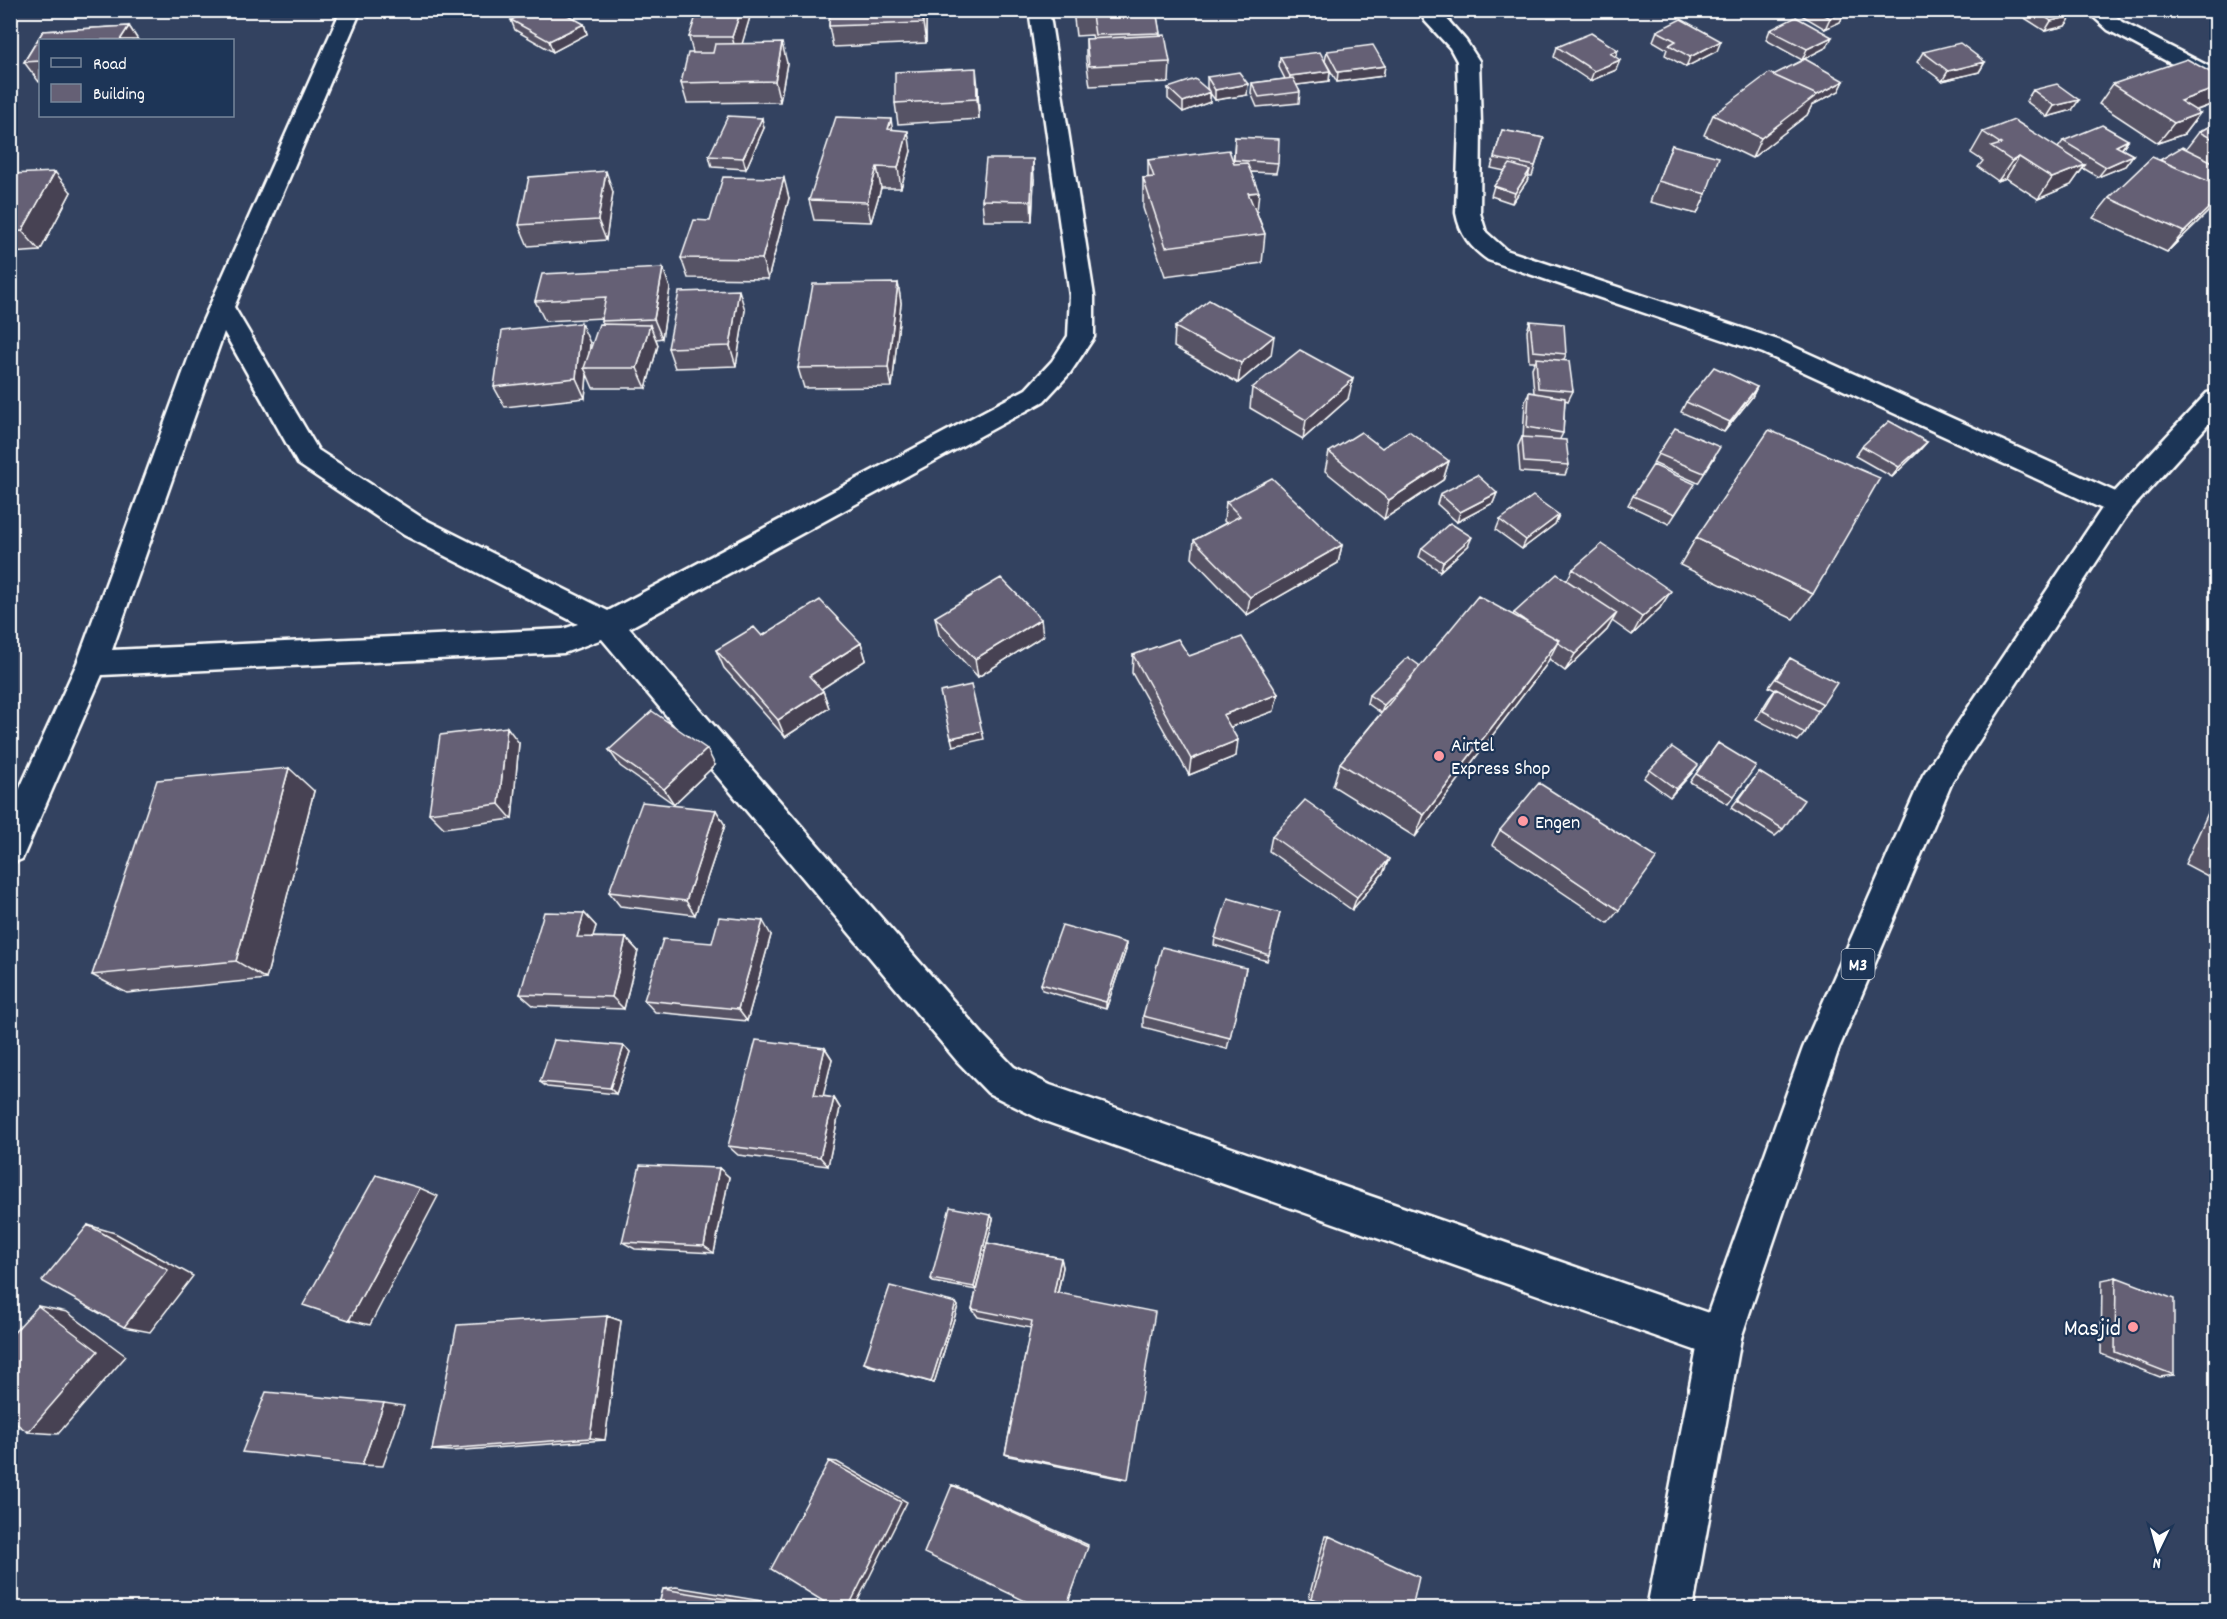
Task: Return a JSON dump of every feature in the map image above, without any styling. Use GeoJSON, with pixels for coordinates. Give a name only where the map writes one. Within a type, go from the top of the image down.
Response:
{"type":"FeatureCollection","features":[{"type":"Feature","properties":{"kind":"main road"},"geometry":{"type":"LineString","coordinates":[[10,849],[92,663],[211,332],[351,10]]}},
{"type":"Feature","properties":{"kind":"main road"},"geometry":{"type":"LineString","coordinates":[[92,663],[564,641],[608,625],[1035,395],[1061,367],[1081,337],[1082,296],[1039,10]]}},
{"type":"Feature","properties":{"kind":"main road"},"geometry":{"type":"LineString","coordinates":[[1429,10],[1432,17],[1459,45],[1468,62],[1470,83],[1468,213],[1470,227],[1480,242],[1497,255],[1772,347],[2118,505]]}},
{"type":"Feature","properties":{"kind":"main road"},"geometry":{"type":"LineString","coordinates":[[2096,10],[2115,26],[2217,78]]}},
{"type":"Feature","properties":{"kind":"main road"},"geometry":{"type":"LineString","coordinates":[[222,307],[308,458],[414,526],[608,625],[970,1047],[1001,1080],[1042,1101],[1720,1338]]}},
{"type":"Feature","properties":{"kind":"main road","name":"M3"},"geometry":{"type":"LineString","coordinates":[[1670,1608],[1720,1338],[1821,1048],[1939,775],[2118,505],[2217,400]]}},
{"type":"Feature","properties":{"kind":"building"},"geometry":{"type":"Polygon","coordinates":[[[530,10],[559,10],[584,24],[549,41],[511,20],[530,10]]]}},
{"type":"Feature","properties":{"kind":"building"},"geometry":{"type":"Polygon","coordinates":[[[698,10],[741,10],[732,37],[689,37],[698,10]]]}},
{"type":"Feature","properties":{"kind":"building"},"geometry":{"type":"Polygon","coordinates":[[[830,10],[923,10],[923,23],[829,26],[830,10]]]}},
{"type":"Feature","properties":{"kind":"building"},"geometry":{"type":"Polygon","coordinates":[[[1075,10],[1156,10],[1160,33],[1095,35],[1092,15],[1076,15],[1075,10]]]}},
{"type":"Feature","properties":{"kind":"building"},"geometry":{"type":"Polygon","coordinates":[[[1816,10],[1842,10],[1845,12],[1830,18],[1816,10]]]}},
{"type":"Feature","properties":{"kind":"building"},"geometry":{"type":"Polygon","coordinates":[[[2035,10],[2064,10],[2072,16],[2051,21],[2035,10]]]}},
{"type":"Feature","properties":{"kind":"building"},"geometry":{"type":"Polygon","coordinates":[[[1796,17],[1832,37],[1807,49],[1770,30],[1796,17]]]}},
{"type":"Feature","properties":{"kind":"building"},"geometry":{"type":"Polygon","coordinates":[[[1681,19],[1721,41],[1690,57],[1669,45],[1676,41],[1657,31],[1681,19]]]}},
{"type":"Feature","properties":{"kind":"building"},"geometry":{"type":"Polygon","coordinates":[[[129,26],[121,39],[39,39],[39,61],[24,62],[43,31],[129,26]]]}},
{"type":"Feature","properties":{"kind":"building"},"geometry":{"type":"Polygon","coordinates":[[[1591,33],[1618,50],[1610,53],[1620,60],[1594,71],[1557,47],[1591,33]]]}},
{"type":"Feature","properties":{"kind":"building"},"geometry":{"type":"Polygon","coordinates":[[[1165,35],[1170,62],[1089,66],[1086,39],[1165,35]]]}},
{"type":"Feature","properties":{"kind":"building"},"geometry":{"type":"Polygon","coordinates":[[[782,43],[775,81],[681,83],[688,53],[713,53],[715,44],[782,43]]]}},
{"type":"Feature","properties":{"kind":"building"},"geometry":{"type":"Polygon","coordinates":[[[1960,43],[1985,62],[1948,71],[1923,52],[1960,43]]]}},
{"type":"Feature","properties":{"kind":"building"},"geometry":{"type":"Polygon","coordinates":[[[1373,45],[1385,66],[1338,72],[1327,51],[1373,45]]]}},
{"type":"Feature","properties":{"kind":"building"},"geometry":{"type":"Polygon","coordinates":[[[1320,52],[1330,71],[1290,76],[1280,57],[1320,52]]]}},
{"type":"Feature","properties":{"kind":"building"},"geometry":{"type":"Polygon","coordinates":[[[1805,59],[1844,81],[1817,95],[1773,75],[1805,59]]]}},
{"type":"Feature","properties":{"kind":"building"},"geometry":{"type":"Polygon","coordinates":[[[2187,59],[2217,76],[2217,88],[2180,101],[2200,113],[2174,123],[2113,84],[2187,59]]]}},
{"type":"Feature","properties":{"kind":"building"},"geometry":{"type":"Polygon","coordinates":[[[976,68],[977,99],[895,103],[895,72],[976,68]]]}},
{"type":"Feature","properties":{"kind":"building"},"geometry":{"type":"Polygon","coordinates":[[[1239,72],[1248,84],[1215,90],[1207,77],[1239,72]]]}},
{"type":"Feature","properties":{"kind":"building"},"geometry":{"type":"Polygon","coordinates":[[[1769,73],[1817,95],[1761,138],[1713,115],[1769,73]]]}},
{"type":"Feature","properties":{"kind":"building"},"geometry":{"type":"Polygon","coordinates":[[[1293,78],[1300,92],[1259,97],[1252,83],[1293,78]]]}},
{"type":"Feature","properties":{"kind":"building"},"geometry":{"type":"Polygon","coordinates":[[[1195,79],[1210,92],[1183,102],[1168,88],[1195,79]]]}},
{"type":"Feature","properties":{"kind":"building"},"geometry":{"type":"Polygon","coordinates":[[[2057,84],[2079,100],[2054,106],[2033,90],[2057,84]]]}},
{"type":"Feature","properties":{"kind":"building"},"geometry":{"type":"Polygon","coordinates":[[[728,116],[762,118],[743,158],[709,156],[728,116]]]}},
{"type":"Feature","properties":{"kind":"building"},"geometry":{"type":"Polygon","coordinates":[[[836,117],[891,119],[888,129],[908,131],[898,168],[877,167],[867,202],[809,200],[836,117]]]}},
{"type":"Feature","properties":{"kind":"building"},"geometry":{"type":"Polygon","coordinates":[[[2014,120],[2085,165],[2052,178],[2019,157],[2012,161],[1991,147],[2001,144],[1983,132],[2014,120]]]}},
{"type":"Feature","properties":{"kind":"building"},"geometry":{"type":"Polygon","coordinates":[[[2217,122],[2217,141],[2199,132],[2217,122]]]}},
{"type":"Feature","properties":{"kind":"building"},"geometry":{"type":"Polygon","coordinates":[[[2102,125],[2128,140],[2116,146],[2133,155],[2106,167],[2063,141],[2102,125]]]}},
{"type":"Feature","properties":{"kind":"building"},"geometry":{"type":"Polygon","coordinates":[[[1502,130],[1544,138],[1535,166],[1494,158],[1502,130]]]}},
{"type":"Feature","properties":{"kind":"building"},"geometry":{"type":"Polygon","coordinates":[[[1235,137],[1279,139],[1278,163],[1234,160],[1235,137]]]}},
{"type":"Feature","properties":{"kind":"building"},"geometry":{"type":"Polygon","coordinates":[[[1672,145],[1719,157],[1706,194],[1658,181],[1672,145]]]}},
{"type":"Feature","properties":{"kind":"building"},"geometry":{"type":"Polygon","coordinates":[[[2182,147],[2217,164],[2217,177],[2209,182],[2160,160],[2182,147]]]}},
{"type":"Feature","properties":{"kind":"building"},"geometry":{"type":"Polygon","coordinates":[[[1229,150],[1234,164],[1247,163],[1259,192],[1248,193],[1265,234],[1166,247],[1143,178],[1154,177],[1148,160],[1229,150]]]}},
{"type":"Feature","properties":{"kind":"building"},"geometry":{"type":"Polygon","coordinates":[[[2152,157],[2217,185],[2217,200],[2184,232],[2109,198],[2152,157]]]}},
{"type":"Feature","properties":{"kind":"building"},"geometry":{"type":"Polygon","coordinates":[[[986,159],[1033,159],[1031,201],[982,200],[986,159]]]}},
{"type":"Feature","properties":{"kind":"building"},"geometry":{"type":"Polygon","coordinates":[[[1510,164],[1530,170],[1515,193],[1494,186],[1510,164]]]}},
{"type":"Feature","properties":{"kind":"building"},"geometry":{"type":"Polygon","coordinates":[[[606,171],[598,220],[519,225],[529,177],[606,171]]]}},
{"type":"Feature","properties":{"kind":"building"},"geometry":{"type":"Polygon","coordinates":[[[55,172],[22,231],[10,232],[10,174],[55,172]]]}},
{"type":"Feature","properties":{"kind":"building"},"geometry":{"type":"Polygon","coordinates":[[[723,177],[784,178],[762,259],[681,258],[694,220],[710,221],[723,177]]]}},
{"type":"Feature","properties":{"kind":"building"},"geometry":{"type":"Polygon","coordinates":[[[663,268],[654,319],[601,321],[606,297],[535,301],[542,274],[663,268]]]}},
{"type":"Feature","properties":{"kind":"building"},"geometry":{"type":"Polygon","coordinates":[[[898,283],[888,367],[798,368],[813,284],[898,283]]]}},
{"type":"Feature","properties":{"kind":"building"},"geometry":{"type":"Polygon","coordinates":[[[739,290],[730,346],[668,348],[679,292],[739,290]]]}},
{"type":"Feature","properties":{"kind":"building"},"geometry":{"type":"Polygon","coordinates":[[[1209,300],[1274,336],[1241,363],[1175,327],[1209,300]]]}},
{"type":"Feature","properties":{"kind":"building"},"geometry":{"type":"Polygon","coordinates":[[[1530,321],[1564,324],[1566,354],[1533,351],[1530,321]]]}},
{"type":"Feature","properties":{"kind":"building"},"geometry":{"type":"Polygon","coordinates":[[[581,323],[576,378],[494,387],[502,331],[581,323]]]}},
{"type":"Feature","properties":{"kind":"building"},"geometry":{"type":"Polygon","coordinates":[[[599,324],[650,325],[637,368],[584,368],[599,324]]]}},
{"type":"Feature","properties":{"kind":"building"},"geometry":{"type":"Polygon","coordinates":[[[1300,350],[1353,379],[1306,420],[1252,388],[1300,350]]]}},
{"type":"Feature","properties":{"kind":"building"},"geometry":{"type":"Polygon","coordinates":[[[1536,358],[1569,361],[1573,391],[1538,388],[1536,358]]]}},
{"type":"Feature","properties":{"kind":"building"},"geometry":{"type":"Polygon","coordinates":[[[1714,367],[1757,387],[1730,422],[1686,402],[1714,367]]]}},
{"type":"Feature","properties":{"kind":"building"},"geometry":{"type":"Polygon","coordinates":[[[1529,392],[1565,398],[1563,433],[1527,427],[1529,392]]]}},
{"type":"Feature","properties":{"kind":"building"},"geometry":{"type":"Polygon","coordinates":[[[1889,421],[1927,442],[1899,467],[1862,446],[1889,421]]]}},
{"type":"Feature","properties":{"kind":"building"},"geometry":{"type":"Polygon","coordinates":[[[1675,428],[1720,447],[1704,473],[1658,454],[1675,428]]]}},
{"type":"Feature","properties":{"kind":"building"},"geometry":{"type":"Polygon","coordinates":[[[1769,430],[1880,478],[1813,594],[1696,538],[1769,430]]]}},
{"type":"Feature","properties":{"kind":"building"},"geometry":{"type":"Polygon","coordinates":[[[1409,431],[1449,461],[1389,500],[1329,452],[1361,432],[1382,448],[1409,431]]]}},
{"type":"Feature","properties":{"kind":"building"},"geometry":{"type":"Polygon","coordinates":[[[1522,437],[1566,440],[1569,465],[1524,462],[1522,437]]]}},
{"type":"Feature","properties":{"kind":"building"},"geometry":{"type":"Polygon","coordinates":[[[1653,465],[1695,484],[1675,514],[1633,496],[1653,465]]]}},
{"type":"Feature","properties":{"kind":"building"},"geometry":{"type":"Polygon","coordinates":[[[1477,475],[1497,493],[1460,512],[1440,494],[1477,475]]]}},
{"type":"Feature","properties":{"kind":"building"},"geometry":{"type":"Polygon","coordinates":[[[1272,478],[1342,545],[1250,597],[1194,540],[1240,516],[1226,502],[1272,478]]]}},
{"type":"Feature","properties":{"kind":"building"},"geometry":{"type":"Polygon","coordinates":[[[1533,496],[1559,515],[1526,540],[1500,520],[1533,496]]]}},
{"type":"Feature","properties":{"kind":"building"},"geometry":{"type":"Polygon","coordinates":[[[1450,523],[1472,537],[1443,562],[1422,548],[1450,523]]]}},
{"type":"Feature","properties":{"kind":"building"},"geometry":{"type":"Polygon","coordinates":[[[1602,544],[1671,591],[1642,617],[1573,569],[1602,544]]]}},
{"type":"Feature","properties":{"kind":"building"},"geometry":{"type":"Polygon","coordinates":[[[1557,574],[1617,613],[1575,654],[1557,642],[1559,640],[1514,613],[1557,574]]]}},
{"type":"Feature","properties":{"kind":"building"},"geometry":{"type":"Polygon","coordinates":[[[1001,578],[1041,619],[975,659],[935,617],[1001,578]]]}},
{"type":"Feature","properties":{"kind":"building"},"geometry":{"type":"Polygon","coordinates":[[[1478,596],[1559,640],[1424,815],[1340,763],[1478,596]]]}},
{"type":"Feature","properties":{"kind":"building"},"geometry":{"type":"Polygon","coordinates":[[[820,600],[861,643],[809,676],[823,691],[778,720],[716,650],[754,627],[762,636],[820,600]]]}},
{"type":"Feature","properties":{"kind":"building"},"geometry":{"type":"Polygon","coordinates":[[[1242,637],[1278,694],[1223,715],[1238,740],[1191,759],[1133,655],[1178,639],[1189,656],[1242,637]]]}},
{"type":"Feature","properties":{"kind":"building"},"geometry":{"type":"Polygon","coordinates":[[[1408,657],[1420,666],[1384,705],[1369,695],[1408,657]]]}},
{"type":"Feature","properties":{"kind":"building"},"geometry":{"type":"Polygon","coordinates":[[[1790,658],[1837,683],[1823,704],[1776,679],[1790,658]]]}},
{"type":"Feature","properties":{"kind":"building"},"geometry":{"type":"Polygon","coordinates":[[[971,685],[982,731],[951,738],[940,692],[971,685]]]}},
{"type":"Feature","properties":{"kind":"building"},"geometry":{"type":"Polygon","coordinates":[[[1776,689],[1818,711],[1805,733],[1763,711],[1776,689]]]}},
{"type":"Feature","properties":{"kind":"building"},"geometry":{"type":"Polygon","coordinates":[[[652,711],[707,749],[664,789],[609,750],[652,711]]]}},
{"type":"Feature","properties":{"kind":"building"},"geometry":{"type":"Polygon","coordinates":[[[507,727],[499,804],[429,813],[440,735],[507,727]]]}},
{"type":"Feature","properties":{"kind":"building"},"geometry":{"type":"Polygon","coordinates":[[[1718,743],[1756,766],[1734,796],[1696,774],[1718,743]]]}},
{"type":"Feature","properties":{"kind":"building"},"geometry":{"type":"Polygon","coordinates":[[[1672,747],[1698,765],[1676,789],[1650,770],[1672,747]]]}},
{"type":"Feature","properties":{"kind":"building"},"geometry":{"type":"Polygon","coordinates":[[[289,768],[236,961],[92,975],[157,780],[289,768]]]}},
{"type":"Feature","properties":{"kind":"building"},"geometry":{"type":"Polygon","coordinates":[[[1759,772],[1804,800],[1783,829],[1738,801],[1759,772]]]}},
{"type":"Feature","properties":{"kind":"building"},"geometry":{"type":"Polygon","coordinates":[[[1539,783],[1657,858],[1619,910],[1500,830],[1539,783]]]}},
{"type":"Feature","properties":{"kind":"building"},"geometry":{"type":"Polygon","coordinates":[[[1305,800],[1389,859],[1357,897],[1272,836],[1305,800]]]}},
{"type":"Feature","properties":{"kind":"building"},"geometry":{"type":"Polygon","coordinates":[[[642,802],[716,810],[686,901],[609,892],[642,802]]]}},
{"type":"Feature","properties":{"kind":"building"},"geometry":{"type":"Polygon","coordinates":[[[2217,832],[2217,853],[2209,849],[2217,832]]]}},
{"type":"Feature","properties":{"kind":"building"},"geometry":{"type":"Polygon","coordinates":[[[1228,898],[1280,913],[1269,955],[1215,938],[1228,898]]]}},
{"type":"Feature","properties":{"kind":"building"},"geometry":{"type":"Polygon","coordinates":[[[544,912],[584,913],[577,937],[626,938],[612,997],[520,994],[544,912]]]}},
{"type":"Feature","properties":{"kind":"building"},"geometry":{"type":"Polygon","coordinates":[[[719,917],[763,921],[738,1009],[644,1000],[663,939],[712,943],[719,917]]]}},
{"type":"Feature","properties":{"kind":"building"},"geometry":{"type":"Polygon","coordinates":[[[1062,925],[1126,943],[1106,1002],[1041,984],[1062,925]]]}},
{"type":"Feature","properties":{"kind":"building"},"geometry":{"type":"Polygon","coordinates":[[[1162,947],[1246,968],[1230,1038],[1143,1016],[1162,947]]]}},
{"type":"Feature","properties":{"kind":"building"},"geometry":{"type":"Polygon","coordinates":[[[554,1040],[624,1046],[610,1088],[540,1082],[554,1040]]]}},
{"type":"Feature","properties":{"kind":"building"},"geometry":{"type":"Polygon","coordinates":[[[756,1040],[825,1048],[814,1095],[834,1098],[820,1157],[728,1146],[756,1040]]]}},
{"type":"Feature","properties":{"kind":"building"},"geometry":{"type":"Polygon","coordinates":[[[640,1165],[719,1168],[704,1246],[622,1242],[640,1165]]]}},
{"type":"Feature","properties":{"kind":"building"},"geometry":{"type":"Polygon","coordinates":[[[376,1175],[420,1188],[349,1320],[303,1305],[376,1175]]]}},
{"type":"Feature","properties":{"kind":"building"},"geometry":{"type":"Polygon","coordinates":[[[950,1207],[991,1215],[974,1287],[931,1279],[950,1207]]]}},
{"type":"Feature","properties":{"kind":"building"},"geometry":{"type":"Polygon","coordinates":[[[88,1225],[168,1270],[124,1327],[42,1281],[88,1225]]]}},
{"type":"Feature","properties":{"kind":"building"},"geometry":{"type":"Polygon","coordinates":[[[987,1243],[1061,1258],[1054,1292],[1155,1312],[1128,1479],[1005,1454],[1032,1321],[972,1309],[987,1243]]]}},
{"type":"Feature","properties":{"kind":"building"},"geometry":{"type":"Polygon","coordinates":[[[2116,1277],[2174,1299],[2174,1375],[2115,1352],[2116,1277]]]}},
{"type":"Feature","properties":{"kind":"building"},"geometry":{"type":"Polygon","coordinates":[[[890,1286],[956,1303],[931,1382],[864,1363],[890,1286]]]}},
{"type":"Feature","properties":{"kind":"building"},"geometry":{"type":"Polygon","coordinates":[[[38,1306],[98,1351],[28,1432],[10,1419],[10,1337],[38,1306]]]}},
{"type":"Feature","properties":{"kind":"building"},"geometry":{"type":"Polygon","coordinates":[[[607,1316],[590,1438],[432,1450],[457,1325],[607,1316]]]}},
{"type":"Feature","properties":{"kind":"building"},"geometry":{"type":"Polygon","coordinates":[[[266,1392],[384,1403],[362,1465],[242,1452],[266,1392]]]}},
{"type":"Feature","properties":{"kind":"building"},"geometry":{"type":"Polygon","coordinates":[[[829,1461],[901,1502],[848,1608],[834,1608],[771,1569],[829,1461]]]}},
{"type":"Feature","properties":{"kind":"building"},"geometry":{"type":"Polygon","coordinates":[[[952,1485],[1088,1547],[1066,1608],[1040,1608],[924,1553],[952,1485]]]}},
{"type":"Feature","properties":{"kind":"building"},"geometry":{"type":"Polygon","coordinates":[[[1329,1536],[1419,1577],[1412,1608],[1335,1608],[1312,1598],[1329,1536]]]}},
{"type":"Feature","properties":{"kind":"building"},"geometry":{"type":"Polygon","coordinates":[[[663,1589],[782,1608],[658,1608],[663,1589]]]}},
{"type":"Feature","properties":{"kind":"place","name":"Airtel Express Shop"},"geometry":{"type":"Point","coordinates":[1439,756]}},
{"type":"Feature","properties":{"kind":"place","name":"Engen"},"geometry":{"type":"Point","coordinates":[1523,821]}},
{"type":"Feature","properties":{"kind":"place","name":"Masjid"},"geometry":{"type":"Point","coordinates":[2133,1327]}}]}
